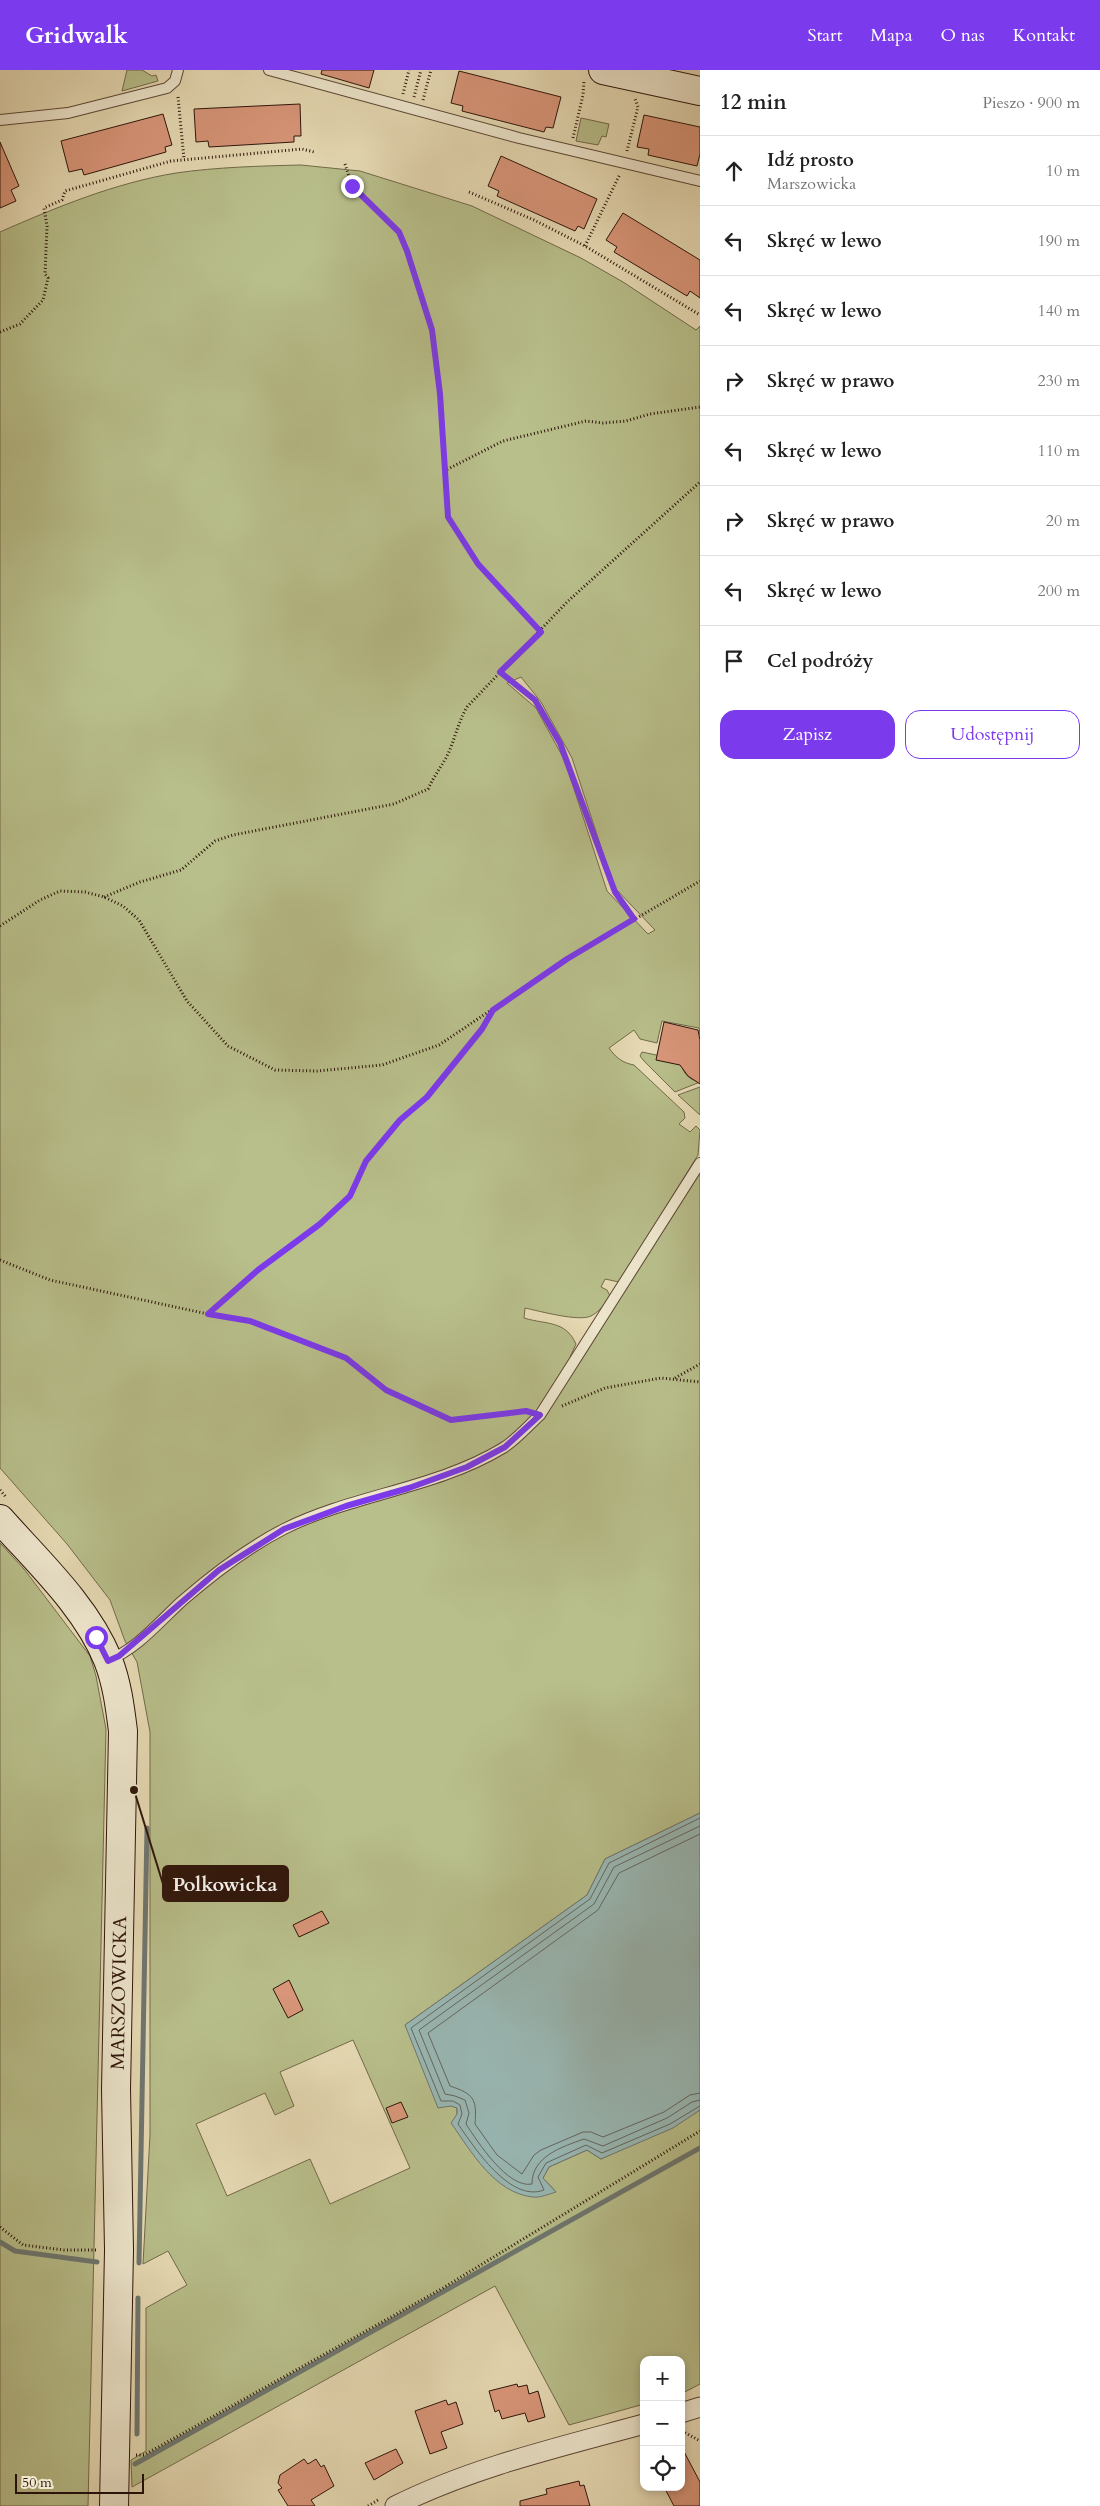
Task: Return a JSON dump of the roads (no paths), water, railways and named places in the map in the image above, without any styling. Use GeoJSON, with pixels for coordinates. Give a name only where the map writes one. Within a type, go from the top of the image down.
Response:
{"type":"FeatureCollection","features":[{"type":"Feature","properties":{"kind":"street"},"geometry":{"type":"LineString","coordinates":[[604,75],[700,91]]}},
{"type":"Feature","properties":{"kind":"street","name":"MARSZOWICKA"},"geometry":{"type":"LineString","coordinates":[[0,1519],[78,1608],[96,1637],[108,1661],[118,1696],[123,1731],[116,2089],[119,2250],[114,2506]]}},
{"type":"Feature","properties":{"kind":"street"},"geometry":{"type":"LineString","coordinates":[[396,2506],[420,2494],[508,2462],[640,2425]]}},
{"type":"Feature","properties":{"kind":"lane"},"geometry":{"type":"LineString","coordinates":[[0,120],[68,114],[167,88],[175,81],[178,70]]}},
{"type":"Feature","properties":{"kind":"lane"},"geometry":{"type":"LineString","coordinates":[[269,70],[570,151],[700,181]]}},
{"type":"Feature","properties":{"kind":"lane"},"geometry":{"type":"LineString","coordinates":[[108,1661],[132,1647],[219,1570],[284,1529],[346,1506],[409,1488],[467,1467],[505,1447],[540,1415],[700,1162]]}},
{"type":"Feature","properties":{"kind":"water"},"geometry":{"type":"Polygon","coordinates":[[[700,1813],[700,2110],[673,2128],[601,2159],[587,2150],[549,2167],[543,2178],[556,2192],[533,2197],[519,2194],[495,2179],[475,2158],[451,2123],[457,2114],[457,2108],[451,2106],[438,2108],[405,2025],[587,1895],[605,1859],[700,1813]]]}},
{"type":"Feature","properties":{"kind":"waterway"},"geometry":{"type":"LineString","coordinates":[[139,2263],[147,1828]]}},
{"type":"Feature","properties":{"kind":"waterway"},"geometry":{"type":"LineString","coordinates":[[135,2464],[700,2148]]}},
{"type":"Feature","properties":{"kind":"waterway"},"geometry":{"type":"LineString","coordinates":[[0,2242],[15,2251],[97,2262]]}},
{"type":"Feature","properties":{"kind":"waterway"},"geometry":{"type":"LineString","coordinates":[[137,2434],[138,2298]]}},
{"type":"Feature","properties":{"kind":"place","name":"Polkowicka"},"geometry":{"type":"Point","coordinates":[134,1790]}}]}
